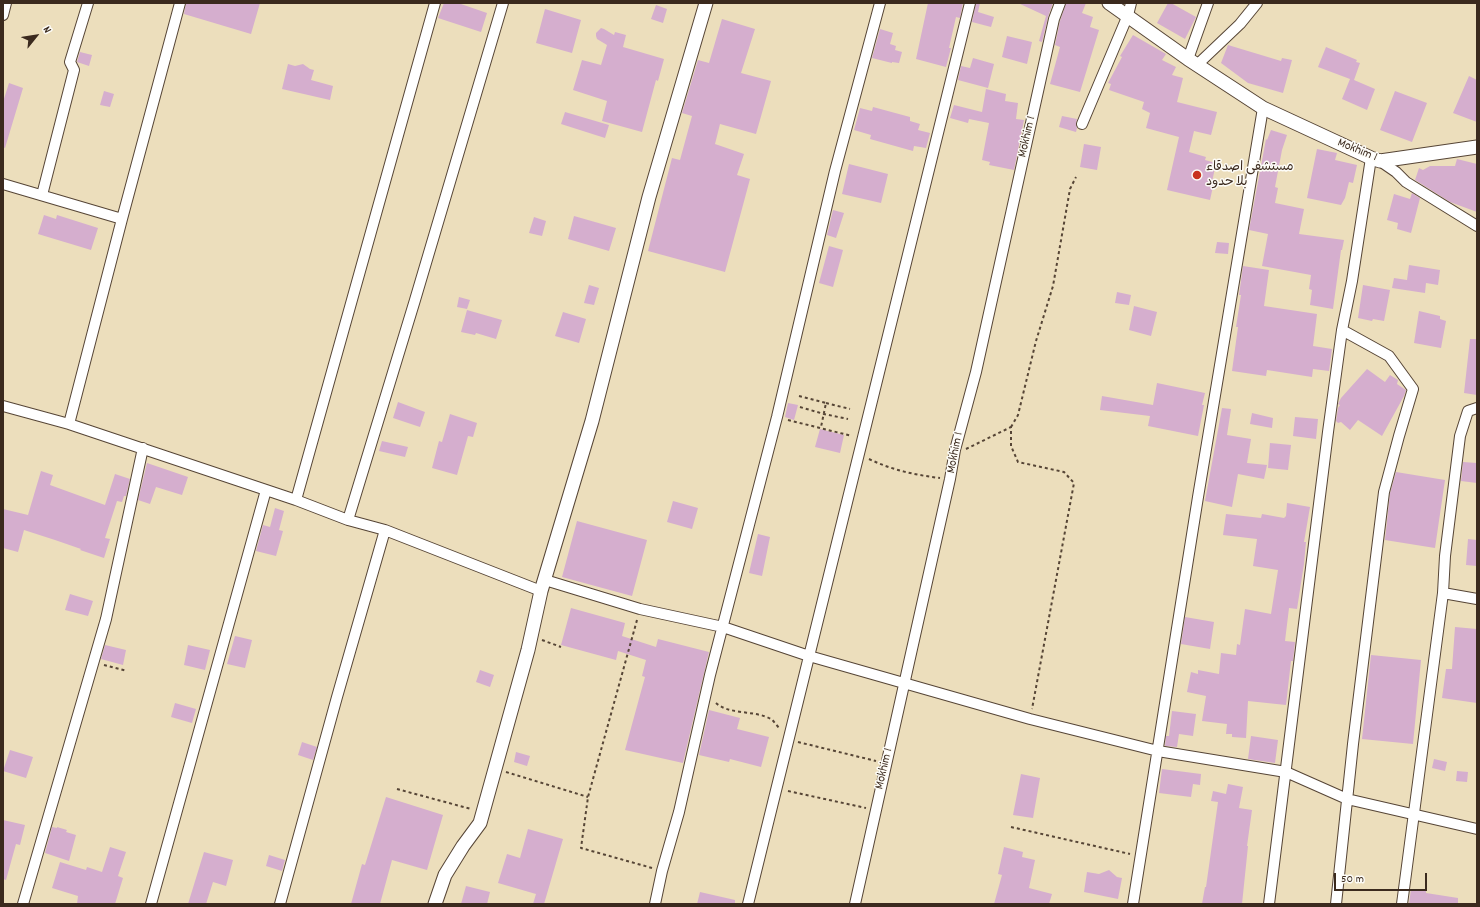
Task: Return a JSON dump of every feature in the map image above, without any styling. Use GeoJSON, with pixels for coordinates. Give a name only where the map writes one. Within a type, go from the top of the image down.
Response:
{"type":"FeatureCollection","features":[{"type":"Feature","properties":{"kind":"street"},"geometry":{"type":"LineString","coordinates":[[3,15],[6,3]]}},
{"type":"Feature","properties":{"kind":"street"},"geometry":{"type":"LineString","coordinates":[[42,195],[74,70],[70,62],[88,3]]}},
{"type":"Feature","properties":{"kind":"street"},"geometry":{"type":"LineString","coordinates":[[69,424],[180,3]]}},
{"type":"Feature","properties":{"kind":"street"},"geometry":{"type":"LineString","coordinates":[[296,500],[435,3]]}},
{"type":"Feature","properties":{"kind":"street"},"geometry":{"type":"LineString","coordinates":[[348,520],[418,292],[503,3]]}},
{"type":"Feature","properties":{"kind":"street"},"geometry":{"type":"LineString","coordinates":[[435,904],[445,876],[463,846],[480,823],[531,636],[543,586],[592,421],[649,197],[706,3]]}},
{"type":"Feature","properties":{"kind":"street"},"geometry":{"type":"LineString","coordinates":[[655,904],[706,694],[777,417],[835,171],[880,3]]}},
{"type":"Feature","properties":{"kind":"street"},"geometry":{"type":"LineString","coordinates":[[748,904],[970,3]]}},
{"type":"Feature","properties":{"kind":"street","name":"Mokhim 1"},"geometry":{"type":"LineString","coordinates":[[855,904],[950,479],[955,450],[976,372],[1054,19],[1060,3]]}},
{"type":"Feature","properties":{"kind":"street","name":"Mokhim 1"},"geometry":{"type":"LineString","coordinates":[[1109,3],[1130,9],[1193,62],[1263,108],[1375,160],[1477,147]]}},
{"type":"Feature","properties":{"kind":"street"},"geometry":{"type":"LineString","coordinates":[[1193,62],[1208,3]]}},
{"type":"Feature","properties":{"kind":"street"},"geometry":{"type":"LineString","coordinates":[[1193,62],[1240,24],[1257,3]]}},
{"type":"Feature","properties":{"kind":"street"},"geometry":{"type":"LineString","coordinates":[[1082,124],[1130,9]]}},
{"type":"Feature","properties":{"kind":"street"},"geometry":{"type":"LineString","coordinates":[[1133,904],[1197,504],[1263,108]]}},
{"type":"Feature","properties":{"kind":"street"},"geometry":{"type":"LineString","coordinates":[[1269,904],[1342,330],[1375,160],[1396,172],[1406,182],[1477,226]]}},
{"type":"Feature","properties":{"kind":"street"},"geometry":{"type":"LineString","coordinates":[[3,184],[122,220]]}},
{"type":"Feature","properties":{"kind":"street"},"geometry":{"type":"LineString","coordinates":[[1336,904],[1353,744],[1384,492],[1413,389],[1389,356],[1342,330]]}},
{"type":"Feature","properties":{"kind":"street"},"geometry":{"type":"LineString","coordinates":[[3,406],[69,424],[143,448],[296,500],[348,520],[385,530],[543,586],[723,627],[809,656],[1030,718],[1158,751],[1286,772],[1347,799],[1477,829]]}},
{"type":"Feature","properties":{"kind":"street"},"geometry":{"type":"LineString","coordinates":[[1402,904],[1443,593],[1445,556],[1460,436],[1468,411],[1477,408]]}},
{"type":"Feature","properties":{"kind":"street"},"geometry":{"type":"LineString","coordinates":[[23,904],[106,619],[143,448]]}},
{"type":"Feature","properties":{"kind":"street"},"geometry":{"type":"LineString","coordinates":[[151,904],[266,490]]}},
{"type":"Feature","properties":{"kind":"street"},"geometry":{"type":"LineString","coordinates":[[280,904],[339,689],[385,530]]}},
{"type":"Feature","properties":{"kind":"street"},"geometry":{"type":"LineString","coordinates":[[1443,593],[1477,599]]}},
{"type":"Feature","properties":{"kind":"path"},"geometry":{"type":"LineString","coordinates":[[1030,718],[1074,483],[1064,472],[1018,462],[1011,446],[1011,427],[1018,415],[1036,341],[1053,286],[1070,189],[1076,177]]}},
{"type":"Feature","properties":{"kind":"path"},"geometry":{"type":"LineString","coordinates":[[799,396],[850,409]]}},
{"type":"Feature","properties":{"kind":"path"},"geometry":{"type":"LineString","coordinates":[[821,427],[826,403]]}},
{"type":"Feature","properties":{"kind":"path"},"geometry":{"type":"LineString","coordinates":[[800,407],[848,419]]}},
{"type":"Feature","properties":{"kind":"path"},"geometry":{"type":"LineString","coordinates":[[777,417],[821,427],[863,439]]}},
{"type":"Feature","properties":{"kind":"path"},"geometry":{"type":"LineString","coordinates":[[955,450],[969,449],[1011,427]]}},
{"type":"Feature","properties":{"kind":"path"},"geometry":{"type":"LineString","coordinates":[[859,454],[888,468],[925,476],[950,479]]}},
{"type":"Feature","properties":{"kind":"path"},"geometry":{"type":"LineString","coordinates":[[640,609],[588,797],[581,848],[662,871]]}},
{"type":"Feature","properties":{"kind":"path"},"geometry":{"type":"LineString","coordinates":[[531,636],[561,647]]}},
{"type":"Feature","properties":{"kind":"path"},"geometry":{"type":"LineString","coordinates":[[93,662],[127,671]]}},
{"type":"Feature","properties":{"kind":"path"},"geometry":{"type":"LineString","coordinates":[[706,694],[721,708],[750,713],[772,720],[789,740],[886,764]]}},
{"type":"Feature","properties":{"kind":"path"},"geometry":{"type":"LineString","coordinates":[[495,768],[588,797]]}},
{"type":"Feature","properties":{"kind":"path"},"geometry":{"type":"LineString","coordinates":[[777,788],[876,810]]}},
{"type":"Feature","properties":{"kind":"path"},"geometry":{"type":"LineString","coordinates":[[397,789],[483,812]]}},
{"type":"Feature","properties":{"kind":"path"},"geometry":{"type":"LineString","coordinates":[[1011,827],[1141,856]]}},
{"type":"Feature","properties":{"kind":"building"},"geometry":{"type":"Polygon","coordinates":[[[186,3],[260,3],[251,34],[184,14],[186,3]]]}},
{"type":"Feature","properties":{"kind":"building"},"geometry":{"type":"Polygon","coordinates":[[[444,3],[458,3],[487,13],[481,32],[438,18],[444,3]]]}},
{"type":"Feature","properties":{"kind":"building"},"geometry":{"type":"Polygon","coordinates":[[[928,3],[963,3],[960,18],[956,17],[946,67],[916,59],[928,3]]]}},
{"type":"Feature","properties":{"kind":"building"},"geometry":{"type":"Polygon","coordinates":[[[976,3],[980,3],[978,12],[994,17],[991,27],[972,22],[976,3]]]}},
{"type":"Feature","properties":{"kind":"building"},"geometry":{"type":"Polygon","coordinates":[[[1018,3],[1053,3],[1042,42],[1039,41],[1046,16],[1018,3]]]}},
{"type":"Feature","properties":{"kind":"building"},"geometry":{"type":"Polygon","coordinates":[[[1066,3],[1086,3],[1082,13],[1093,17],[1090,27],[1099,30],[1080,92],[1050,84],[1060,47],[1055,45],[1060,21],[1066,3]]]}},
{"type":"Feature","properties":{"kind":"building"},"geometry":{"type":"Polygon","coordinates":[[[1168,3],[1171,3],[1196,17],[1185,39],[1157,23],[1168,3]]]}},
{"type":"Feature","properties":{"kind":"building"},"geometry":{"type":"Polygon","coordinates":[[[656,5],[667,9],[663,23],[651,19],[656,5]]]}},
{"type":"Feature","properties":{"kind":"building"},"geometry":{"type":"Polygon","coordinates":[[[545,9],[581,20],[572,53],[536,43],[545,9]]]}},
{"type":"Feature","properties":{"kind":"building"},"geometry":{"type":"Polygon","coordinates":[[[722,19],[755,29],[741,73],[771,81],[756,134],[720,124],[715,144],[744,154],[737,175],[750,179],[725,272],[648,251],[672,158],[680,160],[692,116],[682,113],[698,60],[709,63],[722,19]]]}},
{"type":"Feature","properties":{"kind":"building"},"geometry":{"type":"Polygon","coordinates":[[[601,28],[614,35],[615,32],[626,35],[623,47],[664,59],[658,81],[656,80],[642,132],[602,121],[607,101],[573,90],[582,60],[601,65],[607,45],[597,39],[596,33],[601,28]]]}},
{"type":"Feature","properties":{"kind":"building"},"geometry":{"type":"Polygon","coordinates":[[[880,29],[893,33],[890,44],[896,46],[895,50],[902,52],[899,63],[892,63],[872,58],[880,29]]]}},
{"type":"Feature","properties":{"kind":"building"},"geometry":{"type":"Polygon","coordinates":[[[1133,35],[1166,54],[1162,60],[1176,67],[1172,75],[1183,78],[1177,102],[1217,112],[1211,135],[1194,131],[1189,152],[1206,157],[1205,160],[1216,163],[1210,200],[1167,190],[1179,137],[1146,128],[1150,113],[1142,109],[1144,102],[1109,90],[1111,84],[1108,83],[1122,57],[1120,56],[1133,35]]]}},
{"type":"Feature","properties":{"kind":"building"},"geometry":{"type":"Polygon","coordinates":[[[1007,36],[1032,42],[1027,64],[1002,57],[1007,36]]]}},
{"type":"Feature","properties":{"kind":"building"},"geometry":{"type":"Polygon","coordinates":[[[1228,45],[1281,61],[1282,58],[1292,60],[1283,93],[1248,83],[1221,63],[1228,45]]]}},
{"type":"Feature","properties":{"kind":"building"},"geometry":{"type":"Polygon","coordinates":[[[1326,47],[1357,60],[1356,62],[1360,63],[1354,80],[1375,89],[1367,110],[1342,99],[1350,79],[1318,67],[1326,47]]]}},
{"type":"Feature","properties":{"kind":"building"},"geometry":{"type":"Polygon","coordinates":[[[80,52],[92,55],[89,66],[77,62],[80,52]]]}},
{"type":"Feature","properties":{"kind":"building"},"geometry":{"type":"Polygon","coordinates":[[[973,58],[994,64],[988,88],[958,80],[961,66],[970,68],[973,58]]]}},
{"type":"Feature","properties":{"kind":"building"},"geometry":{"type":"Polygon","coordinates":[[[288,64],[295,66],[303,64],[314,70],[311,80],[333,86],[330,100],[282,89],[288,64]]]}},
{"type":"Feature","properties":{"kind":"building"},"geometry":{"type":"Polygon","coordinates":[[[1469,76],[1477,80],[1477,122],[1453,113],[1469,76]]]}},
{"type":"Feature","properties":{"kind":"building"},"geometry":{"type":"Polygon","coordinates":[[[9,83],[23,88],[5,148],[3,147],[3,102],[9,83]]]}},
{"type":"Feature","properties":{"kind":"building"},"geometry":{"type":"Polygon","coordinates":[[[986,89],[1006,94],[1005,101],[1018,103],[1016,119],[1024,120],[1014,170],[989,165],[990,162],[982,160],[989,123],[969,119],[968,123],[950,118],[954,105],[982,112],[986,89]]]}},
{"type":"Feature","properties":{"kind":"building"},"geometry":{"type":"Polygon","coordinates":[[[104,91],[114,94],[110,107],[100,105],[104,91]]]}},
{"type":"Feature","properties":{"kind":"building"},"geometry":{"type":"Polygon","coordinates":[[[1395,91],[1427,103],[1412,142],[1380,130],[1395,91]]]}},
{"type":"Feature","properties":{"kind":"building"},"geometry":{"type":"Polygon","coordinates":[[[873,107],[910,117],[910,121],[920,124],[918,130],[930,133],[926,148],[914,146],[913,151],[870,139],[871,135],[854,130],[860,108],[872,111],[873,107]]]}},
{"type":"Feature","properties":{"kind":"building"},"geometry":{"type":"Polygon","coordinates":[[[565,112],[609,125],[605,138],[561,124],[565,112]]]}},
{"type":"Feature","properties":{"kind":"building"},"geometry":{"type":"Polygon","coordinates":[[[1062,116],[1077,119],[1076,132],[1059,127],[1062,116]]]}},
{"type":"Feature","properties":{"kind":"building"},"geometry":{"type":"Polygon","coordinates":[[[1271,130],[1287,135],[1282,150],[1275,187],[1278,188],[1275,203],[1304,209],[1299,234],[1344,240],[1341,250],[1333,309],[1310,305],[1312,290],[1309,289],[1311,275],[1262,266],[1268,234],[1249,230],[1266,139],[1267,140],[1271,130]]]}},
{"type":"Feature","properties":{"kind":"building"},"geometry":{"type":"Polygon","coordinates":[[[1084,144],[1101,147],[1097,170],[1080,167],[1084,144]]]}},
{"type":"Feature","properties":{"kind":"building"},"geometry":{"type":"Polygon","coordinates":[[[1317,149],[1337,153],[1335,160],[1357,165],[1353,183],[1349,182],[1345,198],[1341,205],[1307,198],[1317,149]]]}},
{"type":"Feature","properties":{"kind":"building"},"geometry":{"type":"Polygon","coordinates":[[[1457,159],[1477,164],[1477,212],[1450,202],[1415,180],[1419,168],[1423,170],[1430,166],[1455,166],[1457,159]]]}},
{"type":"Feature","properties":{"kind":"building"},"geometry":{"type":"Polygon","coordinates":[[[849,164],[888,174],[881,203],[842,194],[849,164]]]}},
{"type":"Feature","properties":{"kind":"building"},"geometry":{"type":"Polygon","coordinates":[[[1412,193],[1420,198],[1411,233],[1397,229],[1398,223],[1387,220],[1394,194],[1410,199],[1412,193]]]}},
{"type":"Feature","properties":{"kind":"building"},"geometry":{"type":"Polygon","coordinates":[[[833,210],[844,213],[836,238],[827,235],[833,210]]]}},
{"type":"Feature","properties":{"kind":"building"},"geometry":{"type":"Polygon","coordinates":[[[44,215],[56,219],[57,215],[98,228],[91,250],[38,234],[44,215]]]}},
{"type":"Feature","properties":{"kind":"building"},"geometry":{"type":"Polygon","coordinates":[[[574,216],[616,228],[609,251],[568,239],[574,216]]]}},
{"type":"Feature","properties":{"kind":"building"},"geometry":{"type":"Polygon","coordinates":[[[534,217],[546,221],[542,236],[529,233],[534,217]]]}},
{"type":"Feature","properties":{"kind":"building"},"geometry":{"type":"Polygon","coordinates":[[[1217,242],[1229,243],[1228,254],[1215,253],[1217,242]]]}},
{"type":"Feature","properties":{"kind":"building"},"geometry":{"type":"Polygon","coordinates":[[[829,246],[843,250],[833,287],[819,283],[829,246]]]}},
{"type":"Feature","properties":{"kind":"building"},"geometry":{"type":"Polygon","coordinates":[[[1409,265],[1440,270],[1438,285],[1426,283],[1425,293],[1392,288],[1394,278],[1407,280],[1409,265]]]}},
{"type":"Feature","properties":{"kind":"building"},"geometry":{"type":"Polygon","coordinates":[[[1243,266],[1269,270],[1264,306],[1317,314],[1313,346],[1332,349],[1329,371],[1313,369],[1312,377],[1267,370],[1266,376],[1232,371],[1238,327],[1236,327],[1241,295],[1239,295],[1243,266]]]}},
{"type":"Feature","properties":{"kind":"building"},"geometry":{"type":"Polygon","coordinates":[[[589,285],[599,288],[594,305],[584,303],[589,285]]]}},
{"type":"Feature","properties":{"kind":"building"},"geometry":{"type":"Polygon","coordinates":[[[1363,285],[1390,290],[1384,321],[1373,319],[1372,321],[1358,318],[1363,285]]]}},
{"type":"Feature","properties":{"kind":"building"},"geometry":{"type":"Polygon","coordinates":[[[1117,292],[1131,295],[1129,305],[1115,303],[1117,292]]]}},
{"type":"Feature","properties":{"kind":"building"},"geometry":{"type":"Polygon","coordinates":[[[459,297],[470,300],[467,309],[457,307],[459,297]]]}},
{"type":"Feature","properties":{"kind":"building"},"geometry":{"type":"Polygon","coordinates":[[[1134,306],[1157,312],[1151,336],[1129,330],[1134,306]]]}},
{"type":"Feature","properties":{"kind":"building"},"geometry":{"type":"Polygon","coordinates":[[[467,310],[502,320],[496,339],[476,333],[475,335],[461,332],[467,310]]]}},
{"type":"Feature","properties":{"kind":"building"},"geometry":{"type":"Polygon","coordinates":[[[1419,311],[1440,316],[1440,319],[1446,321],[1441,348],[1414,343],[1419,311]]]}},
{"type":"Feature","properties":{"kind":"building"},"geometry":{"type":"Polygon","coordinates":[[[563,312],[586,319],[579,343],[555,336],[563,312]]]}},
{"type":"Feature","properties":{"kind":"building"},"geometry":{"type":"Polygon","coordinates":[[[1470,339],[1477,339],[1477,395],[1464,393],[1470,339]]]}},
{"type":"Feature","properties":{"kind":"building"},"geometry":{"type":"Polygon","coordinates":[[[1367,369],[1385,382],[1390,375],[1398,380],[1397,384],[1406,390],[1382,436],[1358,420],[1350,430],[1341,422],[1338,423],[1336,421],[1338,408],[1340,405],[1338,404],[1341,398],[1367,369]]]}},
{"type":"Feature","properties":{"kind":"building"},"geometry":{"type":"Polygon","coordinates":[[[1157,383],[1205,393],[1198,436],[1148,426],[1150,416],[1100,410],[1102,396],[1153,405],[1157,383]]]}},
{"type":"Feature","properties":{"kind":"building"},"geometry":{"type":"Polygon","coordinates":[[[398,402],[425,412],[420,427],[393,418],[398,402]]]}},
{"type":"Feature","properties":{"kind":"building"},"geometry":{"type":"Polygon","coordinates":[[[788,403],[798,405],[794,420],[785,417],[788,403]]]}},
{"type":"Feature","properties":{"kind":"building"},"geometry":{"type":"Polygon","coordinates":[[[1222,408],[1231,409],[1227,435],[1251,439],[1247,463],[1267,465],[1264,479],[1238,474],[1232,507],[1205,501],[1222,408]]]}},
{"type":"Feature","properties":{"kind":"building"},"geometry":{"type":"Polygon","coordinates":[[[1252,413],[1273,418],[1272,428],[1250,424],[1252,413]]]}},
{"type":"Feature","properties":{"kind":"building"},"geometry":{"type":"Polygon","coordinates":[[[450,414],[477,423],[473,437],[468,436],[457,475],[432,468],[439,441],[442,442],[450,414]]]}},
{"type":"Feature","properties":{"kind":"building"},"geometry":{"type":"Polygon","coordinates":[[[1295,417],[1318,419],[1316,439],[1293,436],[1295,417]]]}},
{"type":"Feature","properties":{"kind":"building"},"geometry":{"type":"Polygon","coordinates":[[[820,429],[844,435],[840,453],[815,447],[820,429]]]}},
{"type":"Feature","properties":{"kind":"building"},"geometry":{"type":"Polygon","coordinates":[[[382,441],[408,447],[405,457],[379,451],[382,441]]]}},
{"type":"Feature","properties":{"kind":"building"},"geometry":{"type":"Polygon","coordinates":[[[1270,443],[1291,445],[1288,470],[1268,468],[1270,443]]]}},
{"type":"Feature","properties":{"kind":"building"},"geometry":{"type":"Polygon","coordinates":[[[1463,462],[1477,463],[1477,483],[1461,481],[1463,462]]]}},
{"type":"Feature","properties":{"kind":"building"},"geometry":{"type":"Polygon","coordinates":[[[147,463],[188,477],[182,495],[156,487],[150,504],[138,500],[147,463]]]}},
{"type":"Feature","properties":{"kind":"building"},"geometry":{"type":"Polygon","coordinates":[[[41,471],[53,475],[50,485],[105,505],[115,474],[130,479],[126,496],[124,496],[122,502],[117,501],[105,538],[110,539],[104,558],[24,530],[18,552],[3,548],[3,509],[28,515],[41,471]]]}},
{"type":"Feature","properties":{"kind":"building"},"geometry":{"type":"Polygon","coordinates":[[[1396,472],[1445,480],[1435,548],[1385,540],[1390,493],[1396,472]]]}},
{"type":"Feature","properties":{"kind":"building"},"geometry":{"type":"Polygon","coordinates":[[[673,501],[698,508],[692,529],[667,522],[673,501]]]}},
{"type":"Feature","properties":{"kind":"building"},"geometry":{"type":"Polygon","coordinates":[[[1287,503],[1310,507],[1304,542],[1306,542],[1304,564],[1297,609],[1289,608],[1285,641],[1295,642],[1293,661],[1291,661],[1286,705],[1248,701],[1246,738],[1232,737],[1232,734],[1226,734],[1227,724],[1202,721],[1206,696],[1187,692],[1191,672],[1198,674],[1198,670],[1219,674],[1221,653],[1236,655],[1237,644],[1240,645],[1245,609],[1271,614],[1278,570],[1253,566],[1257,539],[1223,535],[1226,514],[1261,518],[1262,514],[1284,518],[1286,516],[1287,503]]]}},
{"type":"Feature","properties":{"kind":"building"},"geometry":{"type":"Polygon","coordinates":[[[275,508],[284,511],[279,530],[283,531],[276,556],[256,551],[263,525],[270,527],[275,508]]]}},
{"type":"Feature","properties":{"kind":"building"},"geometry":{"type":"Polygon","coordinates":[[[577,521],[647,540],[632,596],[562,577],[577,521]]]}},
{"type":"Feature","properties":{"kind":"building"},"geometry":{"type":"Polygon","coordinates":[[[758,534],[770,537],[762,576],[749,573],[758,534]]]}},
{"type":"Feature","properties":{"kind":"building"},"geometry":{"type":"Polygon","coordinates":[[[1468,539],[1477,540],[1477,566],[1466,565],[1468,539]]]}},
{"type":"Feature","properties":{"kind":"building"},"geometry":{"type":"Polygon","coordinates":[[[70,594],[93,601],[88,616],[65,610],[70,594]]]}},
{"type":"Feature","properties":{"kind":"building"},"geometry":{"type":"Polygon","coordinates":[[[571,608],[625,623],[622,636],[656,647],[658,639],[709,652],[683,763],[625,750],[645,677],[642,676],[646,660],[618,651],[616,660],[561,645],[571,608]]]}},
{"type":"Feature","properties":{"kind":"building"},"geometry":{"type":"Polygon","coordinates":[[[1185,617],[1214,622],[1210,649],[1181,644],[1185,617]]]}},
{"type":"Feature","properties":{"kind":"building"},"geometry":{"type":"Polygon","coordinates":[[[1455,627],[1477,629],[1477,703],[1442,698],[1446,669],[1452,669],[1455,627]]]}},
{"type":"Feature","properties":{"kind":"building"},"geometry":{"type":"Polygon","coordinates":[[[235,636],[252,640],[245,668],[227,664],[235,636]]]}},
{"type":"Feature","properties":{"kind":"building"},"geometry":{"type":"Polygon","coordinates":[[[105,645],[126,650],[123,665],[101,659],[105,645]]]}},
{"type":"Feature","properties":{"kind":"building"},"geometry":{"type":"Polygon","coordinates":[[[188,645],[210,650],[205,670],[184,665],[188,645]]]}},
{"type":"Feature","properties":{"kind":"building"},"geometry":{"type":"Polygon","coordinates":[[[1371,655],[1421,660],[1413,744],[1362,739],[1371,655]]]}},
{"type":"Feature","properties":{"kind":"building"},"geometry":{"type":"Polygon","coordinates":[[[480,670],[494,675],[490,687],[476,682],[480,670]]]}},
{"type":"Feature","properties":{"kind":"building"},"geometry":{"type":"Polygon","coordinates":[[[175,703],[196,709],[192,723],[171,717],[175,703]]]}},
{"type":"Feature","properties":{"kind":"building"},"geometry":{"type":"Polygon","coordinates":[[[709,710],[740,718],[737,729],[769,737],[761,767],[730,759],[729,762],[699,755],[709,710]]]}},
{"type":"Feature","properties":{"kind":"building"},"geometry":{"type":"Polygon","coordinates":[[[1172,711],[1196,714],[1193,736],[1179,734],[1177,747],[1165,746],[1166,736],[1169,736],[1172,711]]]}},
{"type":"Feature","properties":{"kind":"building"},"geometry":{"type":"Polygon","coordinates":[[[1251,736],[1278,740],[1275,763],[1248,759],[1251,736]]]}},
{"type":"Feature","properties":{"kind":"building"},"geometry":{"type":"Polygon","coordinates":[[[302,742],[317,747],[313,760],[298,755],[302,742]]]}},
{"type":"Feature","properties":{"kind":"building"},"geometry":{"type":"Polygon","coordinates":[[[10,750],[33,757],[26,778],[3,771],[10,750]]]}},
{"type":"Feature","properties":{"kind":"building"},"geometry":{"type":"Polygon","coordinates":[[[516,752],[530,756],[527,766],[514,762],[516,752]]]}},
{"type":"Feature","properties":{"kind":"building"},"geometry":{"type":"Polygon","coordinates":[[[1434,759],[1447,762],[1445,771],[1432,768],[1434,759]]]}},
{"type":"Feature","properties":{"kind":"building"},"geometry":{"type":"Polygon","coordinates":[[[1162,769],[1201,774],[1200,785],[1193,784],[1191,797],[1159,793],[1162,769]]]}},
{"type":"Feature","properties":{"kind":"building"},"geometry":{"type":"Polygon","coordinates":[[[1457,771],[1468,772],[1467,782],[1456,781],[1457,771]]]}},
{"type":"Feature","properties":{"kind":"building"},"geometry":{"type":"Polygon","coordinates":[[[1021,774],[1040,778],[1033,818],[1013,815],[1021,774]]]}},
{"type":"Feature","properties":{"kind":"building"},"geometry":{"type":"Polygon","coordinates":[[[1228,784],[1243,787],[1239,808],[1252,810],[1242,904],[1202,904],[1206,887],[1218,802],[1211,801],[1213,791],[1226,794],[1228,784]]]}},
{"type":"Feature","properties":{"kind":"building"},"geometry":{"type":"Polygon","coordinates":[[[386,797],[443,815],[427,870],[392,860],[380,904],[351,904],[362,864],[365,865],[386,797]]]}},
{"type":"Feature","properties":{"kind":"building"},"geometry":{"type":"Polygon","coordinates":[[[3,820],[25,825],[20,845],[16,844],[6,880],[3,879],[3,820]]]}},
{"type":"Feature","properties":{"kind":"building"},"geometry":{"type":"Polygon","coordinates":[[[52,827],[67,830],[66,832],[76,835],[69,861],[45,853],[52,827]]]}},
{"type":"Feature","properties":{"kind":"building"},"geometry":{"type":"Polygon","coordinates":[[[528,829],[563,839],[544,904],[533,904],[536,894],[498,883],[507,854],[520,858],[528,829]]]}},
{"type":"Feature","properties":{"kind":"building"},"geometry":{"type":"Polygon","coordinates":[[[110,847],[126,852],[118,876],[123,878],[115,904],[77,904],[78,896],[52,888],[60,862],[86,870],[87,867],[102,872],[110,847]]]}},
{"type":"Feature","properties":{"kind":"building"},"geometry":{"type":"Polygon","coordinates":[[[1004,847],[1023,852],[1022,857],[1035,860],[1029,888],[1052,894],[1049,904],[994,904],[1002,875],[998,874],[1004,847]]]}},
{"type":"Feature","properties":{"kind":"building"},"geometry":{"type":"Polygon","coordinates":[[[204,852],[233,860],[226,886],[213,882],[206,904],[188,904],[204,852]]]}},
{"type":"Feature","properties":{"kind":"building"},"geometry":{"type":"Polygon","coordinates":[[[269,855],[285,860],[282,871],[266,866],[269,855]]]}},
{"type":"Feature","properties":{"kind":"building"},"geometry":{"type":"Polygon","coordinates":[[[1109,870],[1117,877],[1122,878],[1118,899],[1084,892],[1087,872],[1099,874],[1109,870]]]}},
{"type":"Feature","properties":{"kind":"building"},"geometry":{"type":"Polygon","coordinates":[[[466,886],[490,892],[487,904],[461,904],[466,886]]]}},
{"type":"Feature","properties":{"kind":"building"},"geometry":{"type":"Polygon","coordinates":[[[1411,889],[1458,898],[1458,904],[1409,904],[1411,889]]]}},
{"type":"Feature","properties":{"kind":"building"},"geometry":{"type":"Polygon","coordinates":[[[700,892],[735,900],[735,904],[697,904],[700,892]]]}},
{"type":"Feature","properties":{"kind":"place","name":"مستشفى اصدقاء بلا حدود"},"geometry":{"type":"Point","coordinates":[1197,175]}}]}
